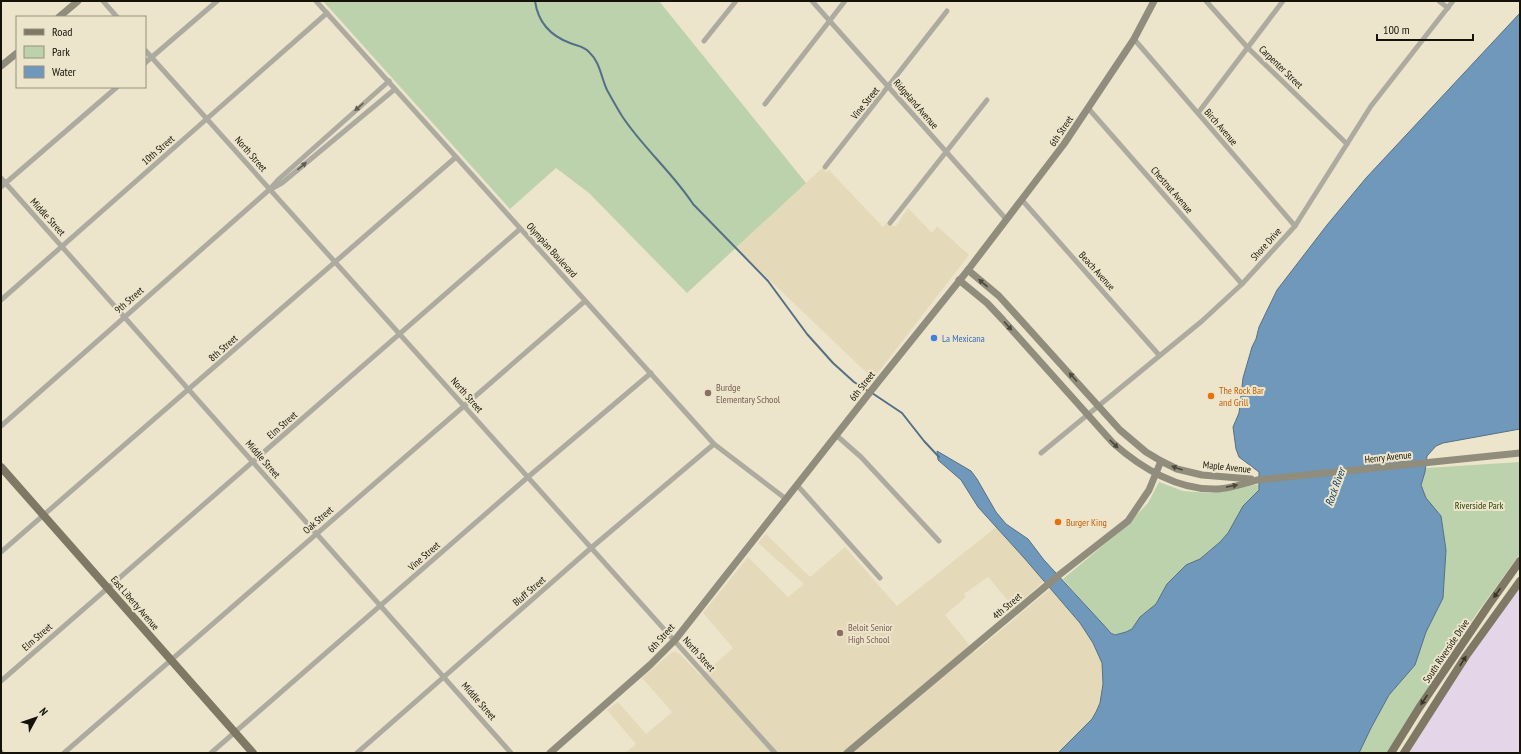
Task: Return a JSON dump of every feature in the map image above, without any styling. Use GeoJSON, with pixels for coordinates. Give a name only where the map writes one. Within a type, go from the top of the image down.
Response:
{"type":"FeatureCollection","features":[{"type":"Feature","properties":{"kind":"main road","name":"East Liberty Avenue"},"geometry":{"type":"LineString","coordinates":[[1,467],[253,753]]}},
{"type":"Feature","properties":{"kind":"main road","name":"South Riverside Drive"},"geometry":{"type":"LineString","coordinates":[[1391,753],[1419,708],[1520,561]]}},
{"type":"Feature","properties":{"kind":"main road","name":"South Riverside Drive"},"geometry":{"type":"LineString","coordinates":[[1404,753],[1481,634],[1520,581]]}},
{"type":"Feature","properties":{"kind":"street"},"geometry":{"type":"LineString","coordinates":[[60,16],[78,1]]}},
{"type":"Feature","properties":{"kind":"street"},"geometry":{"type":"LineString","coordinates":[[103,1],[116,16]]}},
{"type":"Feature","properties":{"kind":"street"},"geometry":{"type":"LineString","coordinates":[[146,62],[217,1]]}},
{"type":"Feature","properties":{"kind":"street","name":"Olympian Boulevard"},"geometry":{"type":"LineString","coordinates":[[316,1],[714,444],[786,499]]}},
{"type":"Feature","properties":{"kind":"street"},"geometry":{"type":"LineString","coordinates":[[704,41],[736,1]]}},
{"type":"Feature","properties":{"kind":"street","name":"Ridgeland Avenue"},"geometry":{"type":"LineString","coordinates":[[812,1],[1006,220]]}},
{"type":"Feature","properties":{"kind":"street"},"geometry":{"type":"LineString","coordinates":[[764,104],[845,1]]}},
{"type":"Feature","properties":{"kind":"street","name":"6th Street"},"geometry":{"type":"LineString","coordinates":[[550,753],[650,665],[675,640],[867,395],[968,270],[1064,144],[1134,39],[1154,1]]}},
{"type":"Feature","properties":{"kind":"street","name":"Carpenter Street"},"geometry":{"type":"LineString","coordinates":[[1206,1],[1248,48],[1347,144]]}},
{"type":"Feature","properties":{"kind":"street"},"geometry":{"type":"LineString","coordinates":[[1198,113],[1283,1]]}},
{"type":"Feature","properties":{"kind":"street"},"geometry":{"type":"LineString","coordinates":[[1439,1],[1448,8]]}},
{"type":"Feature","properties":{"kind":"street","name":"Shore Drive"},"geometry":{"type":"LineString","coordinates":[[1042,453],[1202,320],[1242,284],[1295,226],[1371,106],[1453,1]]}},
{"type":"Feature","properties":{"kind":"street","name":"Vine Street"},"geometry":{"type":"LineString","coordinates":[[825,167],[947,11]]}},
{"type":"Feature","properties":{"kind":"street","name":"10th Street"},"geometry":{"type":"LineString","coordinates":[[1,300],[327,13]]}},
{"type":"Feature","properties":{"kind":"street","name":"Birch Avenue"},"geometry":{"type":"LineString","coordinates":[[1134,39],[1295,226]]}},
{"type":"Feature","properties":{"kind":"street","name":"North Street"},"geometry":{"type":"LineString","coordinates":[[146,51],[775,753]]}},
{"type":"Feature","properties":{"kind":"street"},"geometry":{"type":"LineString","coordinates":[[1,66],[16,54]]}},
{"type":"Feature","properties":{"kind":"street","name":"9th Street"},"geometry":{"type":"LineString","coordinates":[[1,426],[124,316],[270,189],[278,179],[389,81]]}},
{"type":"Feature","properties":{"kind":"street"},"geometry":{"type":"LineString","coordinates":[[1,187],[116,88]]}},
{"type":"Feature","properties":{"kind":"street","name":"9th Street"},"geometry":{"type":"LineString","coordinates":[[270,189],[282,183],[395,89]]}},
{"type":"Feature","properties":{"kind":"street"},"geometry":{"type":"LineString","coordinates":[[890,223],[987,100]]}},
{"type":"Feature","properties":{"kind":"street","name":"Chestnut Avenue"},"geometry":{"type":"LineString","coordinates":[[1088,108],[1242,284]]}},
{"type":"Feature","properties":{"kind":"street","name":"8th Street"},"geometry":{"type":"LineString","coordinates":[[1,552],[456,157]]}},
{"type":"Feature","properties":{"kind":"street","name":"Middle Street"},"geometry":{"type":"LineString","coordinates":[[1,178],[512,753]]}},
{"type":"Feature","properties":{"kind":"street","name":"Beach Avenue"},"geometry":{"type":"LineString","coordinates":[[1022,200],[1160,355]]}},
{"type":"Feature","properties":{"kind":"street","name":"Elm Street"},"geometry":{"type":"LineString","coordinates":[[1,681],[520,229]]}},
{"type":"Feature","properties":{"kind":"street","name":"Maple Avenue"},"geometry":{"type":"LineString","coordinates":[[968,270],[999,296],[1130,439],[1161,461],[1177,469],[1202,475],[1257,480]]}},
{"type":"Feature","properties":{"kind":"street","name":"Maple Avenue"},"geometry":{"type":"LineString","coordinates":[[959,280],[987,303],[1113,443],[1125,454],[1156,473],[1180,485],[1216,489],[1232,487],[1257,480]]}},
{"type":"Feature","properties":{"kind":"street","name":"Oak Street"},"geometry":{"type":"LineString","coordinates":[[64,753],[585,301]]}},
{"type":"Feature","properties":{"kind":"street","name":"Vine Street"},"geometry":{"type":"LineString","coordinates":[[211,753],[528,477],[651,373]]}},
{"type":"Feature","properties":{"kind":"street"},"geometry":{"type":"LineString","coordinates":[[836,435],[861,457],[939,541]]}},
{"type":"Feature","properties":{"kind":"street","name":"Bluff Street"},"geometry":{"type":"LineString","coordinates":[[356,753],[591,548],[714,444]]}},
{"type":"Feature","properties":{"kind":"street","name":"Henry Avenue"},"geometry":{"type":"LineString","coordinates":[[1257,480],[1520,453]]}},
{"type":"Feature","properties":{"kind":"street","name":"4th Street"},"geometry":{"type":"LineString","coordinates":[[847,753],[1059,575],[1128,521],[1150,490],[1161,461]]}},
{"type":"Feature","properties":{"kind":"street"},"geometry":{"type":"LineString","coordinates":[[796,485],[880,578]]}},
{"type":"Feature","properties":{"kind":"shaded area"},"geometry":{"type":"Polygon","coordinates":[[[822,168],[826,172],[829,170],[883,227],[888,221],[892,226],[896,226],[908,208],[932,233],[937,226],[969,255],[873,379],[736,248],[822,168]]]}},
{"type":"Feature","properties":{"kind":"shaded area","name":"Beloit Senior High School"},"geometry":{"type":"Polygon","coordinates":[[[996,527],[1044,581],[1014,608],[988,577],[964,594],[966,597],[945,615],[975,652],[1050,589],[1080,623],[1093,643],[1102,664],[1103,684],[1100,703],[1092,719],[1058,753],[625,753],[636,744],[607,710],[618,702],[646,734],[672,712],[642,678],[672,652],[681,655],[701,676],[733,648],[703,613],[748,557],[788,597],[804,584],[758,543],[766,534],[810,577],[845,547],[897,606],[996,527]]]}},
{"type":"Feature","properties":{"kind":"shaded area"},"geometry":{"type":"Polygon","coordinates":[[[1520,588],[1520,753],[1409,753],[1479,643],[1520,588]]]}},
{"type":"Feature","properties":{"kind":"green space"},"geometry":{"type":"Polygon","coordinates":[[[323,1],[659,1],[806,183],[687,293],[589,193],[556,168],[510,209],[323,1]]]}},
{"type":"Feature","properties":{"kind":"green space","name":"Riverside Park"},"geometry":{"type":"Polygon","coordinates":[[[1520,462],[1520,554],[1477,613],[1436,675],[1388,753],[1358,753],[1389,695],[1415,665],[1426,632],[1443,598],[1446,550],[1441,516],[1426,498],[1421,485],[1426,468],[1520,462]]]}},
{"type":"Feature","properties":{"kind":"green space"},"geometry":{"type":"Polygon","coordinates":[[[1159,482],[1183,491],[1210,493],[1260,484],[1259,490],[1243,506],[1228,533],[1220,542],[1200,559],[1186,566],[1167,584],[1156,604],[1140,617],[1132,629],[1115,635],[1104,626],[1063,579],[1124,528],[1148,503],[1159,482]]]}},
{"type":"Feature","properties":{"kind":"water","name":"Rock River"},"geometry":{"type":"Polygon","coordinates":[[[1520,13],[1520,429],[1443,443],[1436,446],[1427,456],[1425,472],[1421,485],[1426,498],[1441,516],[1446,550],[1443,598],[1426,632],[1415,665],[1389,695],[1359,753],[1058,753],[1092,719],[1096,712],[1100,703],[1103,684],[1102,663],[1093,643],[1080,623],[978,507],[961,480],[938,460],[937,451],[971,471],[996,512],[1006,524],[1028,539],[1044,560],[1111,633],[1115,635],[1132,629],[1140,617],[1156,604],[1167,584],[1186,565],[1200,559],[1220,542],[1228,533],[1243,506],[1259,490],[1259,472],[1239,457],[1236,449],[1233,427],[1239,413],[1243,378],[1252,347],[1259,327],[1277,290],[1327,225],[1366,178],[1520,13]]]}},
{"type":"Feature","properties":{"kind":"waterway"},"geometry":{"type":"LineString","coordinates":[[535,1],[542,22],[551,32],[563,40],[585,48],[593,56],[596,60],[607,90],[630,128],[693,204],[768,281],[807,334],[833,363],[854,382],[868,391]]}},
{"type":"Feature","properties":{"kind":"waterway"},"geometry":{"type":"LineString","coordinates":[[872,393],[902,413],[939,457]]}},
{"type":"Feature","properties":{"kind":"place","name":"La Mexicana"},"geometry":{"type":"Point","coordinates":[934,338]}},
{"type":"Feature","properties":{"kind":"place","name":"Burdge Elementary School"},"geometry":{"type":"Point","coordinates":[708,393]}},
{"type":"Feature","properties":{"kind":"place","name":"The Rock Bar and Grill"},"geometry":{"type":"Point","coordinates":[1211,396]}},
{"type":"Feature","properties":{"kind":"place","name":"Burger King"},"geometry":{"type":"Point","coordinates":[1058,522]}},
{"type":"Feature","properties":{"kind":"place","name":"Beloit Senior High School"},"geometry":{"type":"Point","coordinates":[840,633]}}]}
